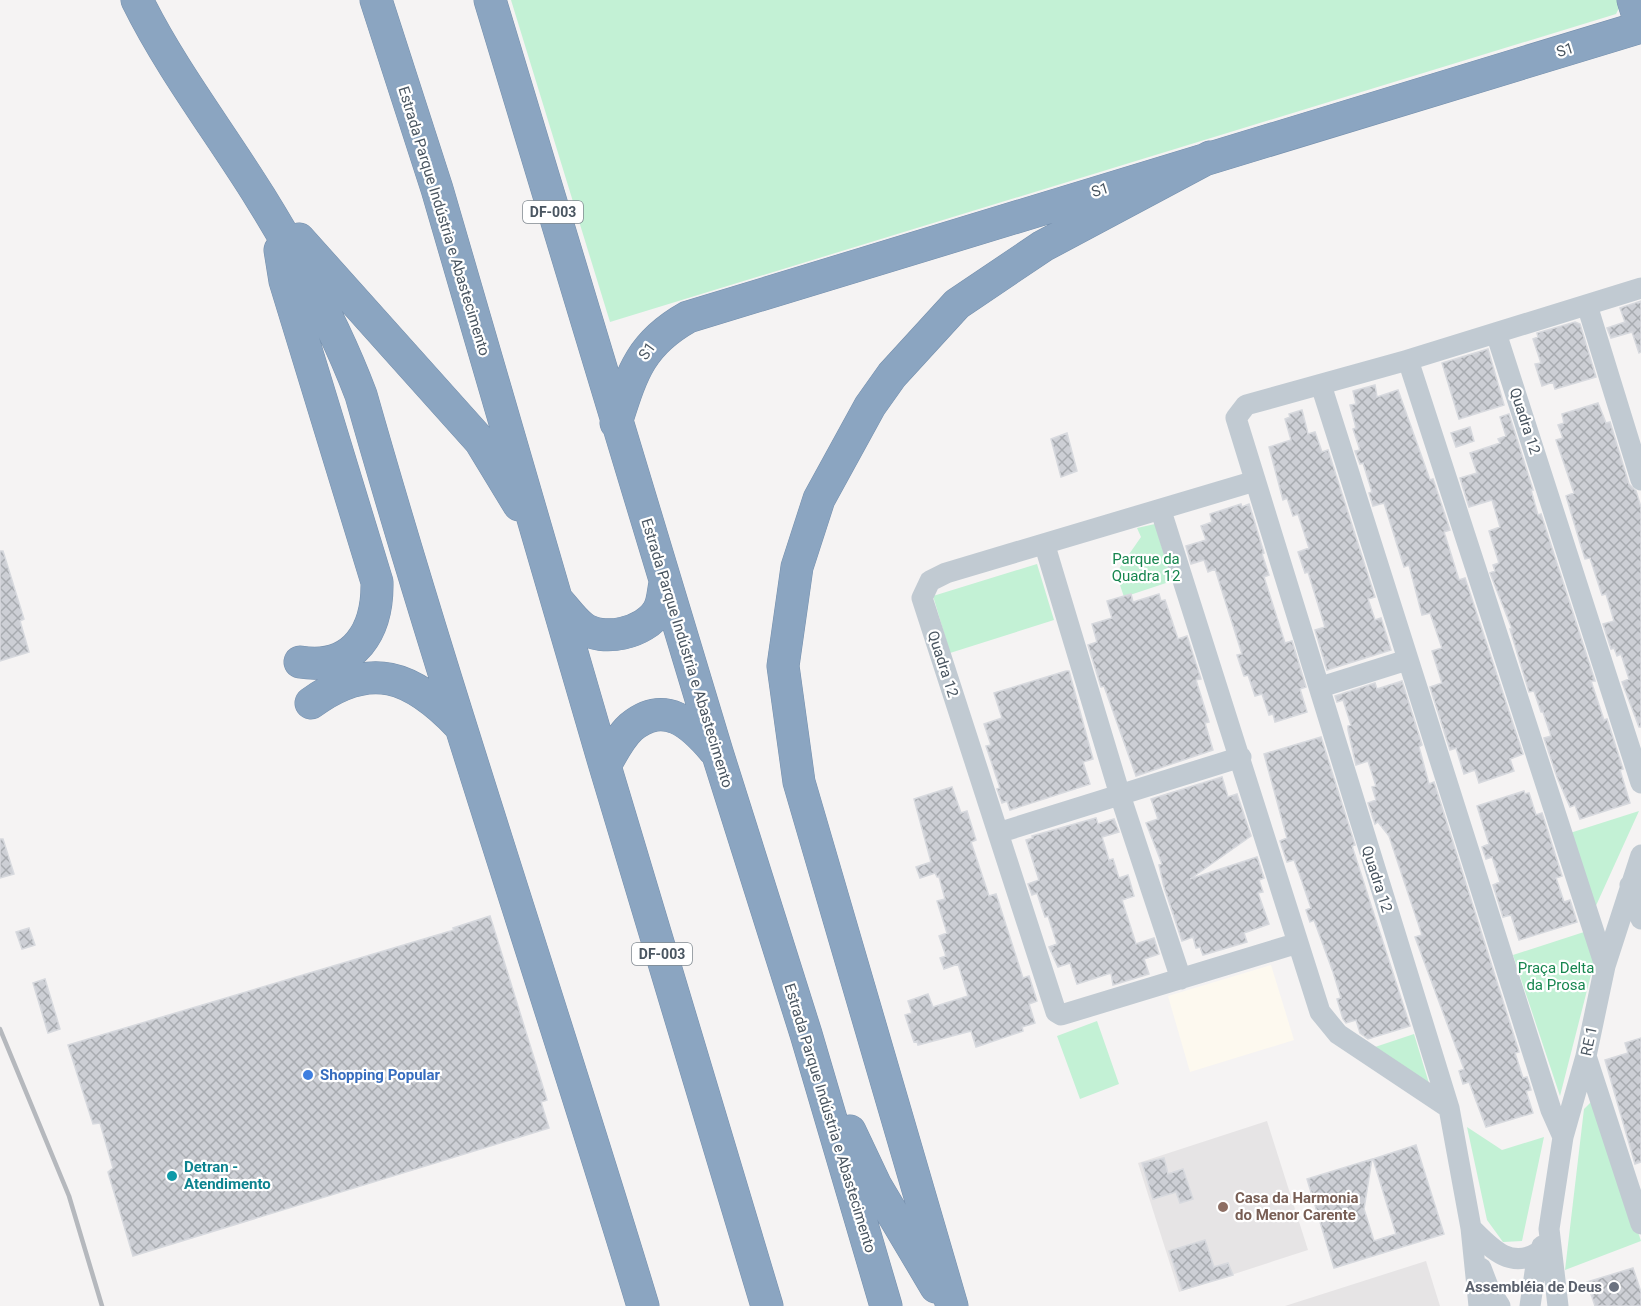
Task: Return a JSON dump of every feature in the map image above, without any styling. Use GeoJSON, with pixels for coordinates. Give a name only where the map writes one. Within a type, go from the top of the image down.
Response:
{"type":"FeatureCollection","features":[{"type":"Feature","properties":{"kind":"highway"},"geometry":{"type":"LineString","coordinates":[[137,0],[152,31],[277,226],[340,342],[362,395],[416,589],[464,729],[643,1306]]}},
{"type":"Feature","properties":{"kind":"highway","name":"Estrada Parque Indústria e Abastecimento"},"geometry":{"type":"LineString","coordinates":[[376,0],[437,189],[538,529],[605,766],[767,1306]]}},
{"type":"Feature","properties":{"kind":"highway","name":"Estrada Parque Indústria e Abastecimento"},"geometry":{"type":"LineString","coordinates":[[490,0],[616,423],[806,1034],[886,1306]]}},
{"type":"Feature","properties":{"kind":"highway"},"geometry":{"type":"LineString","coordinates":[[1633,0],[1641,27]]}},
{"type":"Feature","properties":{"kind":"highway","name":"S1"},"geometry":{"type":"LineString","coordinates":[[616,423],[631,376],[641,356],[667,329],[688,317],[1641,27]]}},
{"type":"Feature","properties":{"kind":"highway"},"geometry":{"type":"LineString","coordinates":[[950,1306],[799,782],[783,666],[797,567],[819,499],[870,406],[892,375],[957,304],[999,273],[1043,246],[1210,157]]}},
{"type":"Feature","properties":{"kind":"highway"},"geometry":{"type":"LineString","coordinates":[[260,197],[473,432],[514,499],[538,529]]}},
{"type":"Feature","properties":{"kind":"highway"},"geometry":{"type":"LineString","coordinates":[[277,226],[285,281],[377,582],[378,605],[364,640],[351,652],[333,659],[314,664],[300,662]]}},
{"type":"Feature","properties":{"kind":"highway"},"geometry":{"type":"LineString","coordinates":[[558,602],[582,627],[605,635],[618,634],[646,623],[658,612],[665,583]]}},
{"type":"Feature","properties":{"kind":"highway"},"geometry":{"type":"LineString","coordinates":[[311,703],[345,682],[380,677],[402,682],[428,694],[464,729]]}},
{"type":"Feature","properties":{"kind":"highway"},"geometry":{"type":"LineString","coordinates":[[605,766],[632,727],[660,716],[669,716],[694,726],[717,752]]}},
{"type":"Feature","properties":{"kind":"highway"},"geometry":{"type":"LineString","coordinates":[[806,1034],[876,1186],[950,1306]]}},
{"type":"Feature","properties":{"kind":"street"},"geometry":{"type":"LineString","coordinates":[[1563,1137],[1551,1110],[1322,385],[1641,288]]}},
{"type":"Feature","properties":{"kind":"street"},"geometry":{"type":"LineString","coordinates":[[1587,305],[1641,480]]}},
{"type":"Feature","properties":{"kind":"street","name":"Quadra 12"},"geometry":{"type":"LineString","coordinates":[[1496,333],[1641,783]]}},
{"type":"Feature","properties":{"kind":"street"},"geometry":{"type":"LineString","coordinates":[[1408,360],[1605,966]]}},
{"type":"Feature","properties":{"kind":"street","name":"Quadra 12"},"geometry":{"type":"LineString","coordinates":[[1322,385],[1246,405],[1238,413],[1236,424],[1321,687],[1367,847],[1449,1108],[1472,1236]]}},
{"type":"Feature","properties":{"kind":"street","name":"Quadra 12"},"geometry":{"type":"LineString","coordinates":[[1255,481],[1045,546],[946,573],[930,581],[922,598],[1056,1012],[1061,1015],[1298,943]]}},
{"type":"Feature","properties":{"kind":"street"},"geometry":{"type":"LineString","coordinates":[[1161,511],[1320,1012],[1330,1028],[1449,1108]]}},
{"type":"Feature","properties":{"kind":"street"},"geometry":{"type":"LineString","coordinates":[[1045,546],[1120,795],[1181,979]]}},
{"type":"Feature","properties":{"kind":"street"},"geometry":{"type":"LineString","coordinates":[[1321,687],[1407,660]]}},
{"type":"Feature","properties":{"kind":"street"},"geometry":{"type":"LineString","coordinates":[[998,833],[1240,757]]}},
{"type":"Feature","properties":{"kind":"street","name":"RE 1"},"geometry":{"type":"LineString","coordinates":[[1558,1306],[1550,1230],[1563,1137],[1586,1056],[1605,966],[1641,855]]}},
{"type":"Feature","properties":{"kind":"street"},"geometry":{"type":"LineString","coordinates":[[1630,885],[1641,919]]}},
{"type":"Feature","properties":{"kind":"street"},"geometry":{"type":"LineString","coordinates":[[1586,1056],[1641,1224]]}},
{"type":"Feature","properties":{"kind":"street","name":"RE 1"},"geometry":{"type":"LineString","coordinates":[[1530,1306],[1539,1252],[1550,1230]]}},
{"type":"Feature","properties":{"kind":"street"},"geometry":{"type":"LineString","coordinates":[[1472,1236],[1496,1251],[1515,1259],[1528,1259],[1539,1252]]}},
{"type":"Feature","properties":{"kind":"street"},"geometry":{"type":"LineString","coordinates":[[1472,1236],[1479,1306]]}},
{"type":"Feature","properties":{"kind":"street"},"geometry":{"type":"LineString","coordinates":[[1472,1236],[1489,1289],[1500,1306]]}},
{"type":"Feature","properties":{"kind":"shaded area"},"geometry":{"type":"Polygon","coordinates":[[[1271,965],[1294,1040],[1190,1072],[1168,996],[1271,965]]]}},
{"type":"Feature","properties":{"kind":"shaded area","name":"Casa da Harmonia do Menor Carente"},"geometry":{"type":"Polygon","coordinates":[[[1267,1121],[1308,1250],[1179,1292],[1138,1163],[1267,1121]]]}},
{"type":"Feature","properties":{"kind":"shaded area"},"geometry":{"type":"Polygon","coordinates":[[[1426,1261],[1440,1306],[1285,1306],[1426,1261]]]}},
{"type":"Feature","properties":{"kind":"green space"},"geometry":{"type":"Polygon","coordinates":[[[511,0],[1623,0],[1616,14],[610,322],[511,0]]]}},
{"type":"Feature","properties":{"kind":"green space","name":"Parque da Quadra 12"},"geometry":{"type":"Polygon","coordinates":[[[1155,524],[1172,581],[1124,597],[1116,573],[1141,537],[1137,528],[1155,524]]]}},
{"type":"Feature","properties":{"kind":"green space"},"geometry":{"type":"Polygon","coordinates":[[[1037,564],[1054,620],[950,653],[933,596],[1037,564]]]}},
{"type":"Feature","properties":{"kind":"green space"},"geometry":{"type":"Polygon","coordinates":[[[1639,811],[1594,910],[1570,833],[1639,811]]]}},
{"type":"Feature","properties":{"kind":"green space","name":"Praça Delta da Prosa"},"geometry":{"type":"Polygon","coordinates":[[[1584,932],[1595,959],[1560,1096],[1513,955],[1584,932]]]}},
{"type":"Feature","properties":{"kind":"green space"},"geometry":{"type":"Polygon","coordinates":[[[1097,1021],[1119,1084],[1080,1099],[1057,1036],[1097,1021]]]}},
{"type":"Feature","properties":{"kind":"green space"},"geometry":{"type":"Polygon","coordinates":[[[1414,1034],[1431,1090],[1369,1049],[1414,1034]]]}},
{"type":"Feature","properties":{"kind":"green space"},"geometry":{"type":"Polygon","coordinates":[[[1594,1099],[1641,1241],[1565,1270],[1584,1109],[1594,1099]]]}},
{"type":"Feature","properties":{"kind":"green space"},"geometry":{"type":"Polygon","coordinates":[[[1467,1127],[1502,1150],[1544,1137],[1522,1241],[1503,1242],[1487,1220],[1467,1127]]]}},
{"type":"Feature","properties":{"kind":"building"},"geometry":{"type":"Polygon","coordinates":[[[1641,301],[1641,352],[1639,353],[1632,332],[1611,338],[1607,328],[1625,322],[1620,308],[1641,301]]]}},
{"type":"Feature","properties":{"kind":"building"},"geometry":{"type":"Polygon","coordinates":[[[1575,322],[1580,324],[1596,377],[1555,389],[1553,382],[1542,386],[1535,364],[1541,363],[1533,339],[1538,337],[1537,333],[1575,322]]]}},
{"type":"Feature","properties":{"kind":"building"},"geometry":{"type":"Polygon","coordinates":[[[1488,349],[1504,405],[1459,419],[1442,363],[1488,349]]]}},
{"type":"Feature","properties":{"kind":"building"},"geometry":{"type":"Polygon","coordinates":[[[1375,385],[1377,397],[1398,390],[1430,480],[1433,479],[1450,530],[1444,532],[1459,580],[1465,578],[1523,754],[1510,759],[1514,771],[1479,783],[1475,770],[1464,774],[1456,748],[1450,750],[1430,687],[1442,683],[1432,651],[1442,648],[1430,613],[1422,615],[1409,565],[1404,567],[1384,503],[1373,506],[1369,493],[1372,492],[1363,463],[1360,464],[1355,451],[1360,450],[1353,429],[1356,428],[1350,405],[1356,404],[1353,391],[1375,385]]]}},
{"type":"Feature","properties":{"kind":"building"},"geometry":{"type":"Polygon","coordinates":[[[1598,403],[1606,423],[1610,422],[1629,484],[1636,491],[1641,507],[1641,727],[1639,727],[1622,682],[1629,679],[1621,654],[1617,656],[1614,648],[1611,649],[1603,624],[1614,621],[1606,594],[1602,595],[1590,558],[1585,559],[1566,496],[1574,493],[1556,440],[1563,438],[1558,425],[1564,423],[1562,414],[1598,403]]]}},
{"type":"Feature","properties":{"kind":"building"},"geometry":{"type":"Polygon","coordinates":[[[1302,410],[1308,434],[1315,432],[1322,452],[1328,450],[1375,597],[1368,599],[1375,620],[1381,618],[1391,650],[1327,670],[1315,630],[1325,627],[1308,572],[1305,573],[1298,552],[1309,548],[1298,514],[1293,516],[1287,498],[1283,500],[1269,447],[1291,440],[1285,419],[1290,417],[1289,414],[1302,410]]]}},
{"type":"Feature","properties":{"kind":"building"},"geometry":{"type":"Polygon","coordinates":[[[1509,414],[1533,490],[1531,490],[1538,515],[1541,514],[1595,681],[1591,681],[1604,720],[1607,719],[1623,769],[1620,770],[1630,803],[1580,819],[1575,805],[1570,807],[1557,777],[1544,738],[1551,736],[1534,691],[1529,692],[1510,629],[1512,629],[1490,573],[1495,571],[1493,565],[1499,563],[1489,531],[1500,527],[1492,500],[1469,507],[1460,478],[1477,473],[1470,453],[1500,443],[1498,439],[1506,436],[1500,417],[1509,414]]]}},
{"type":"Feature","properties":{"kind":"building"},"geometry":{"type":"Polygon","coordinates":[[[1470,427],[1474,441],[1456,447],[1451,433],[1470,427]]]}},
{"type":"Feature","properties":{"kind":"building"},"geometry":{"type":"Polygon","coordinates":[[[1067,433],[1077,471],[1061,477],[1051,439],[1067,433]]]}},
{"type":"Feature","properties":{"kind":"building"},"geometry":{"type":"Polygon","coordinates":[[[1241,504],[1242,507],[1249,504],[1269,575],[1264,577],[1285,643],[1292,641],[1306,687],[1300,689],[1307,712],[1275,722],[1273,714],[1269,715],[1262,694],[1255,696],[1248,675],[1244,676],[1237,655],[1242,654],[1215,569],[1208,572],[1204,560],[1191,564],[1186,546],[1206,540],[1201,526],[1212,522],[1210,514],[1241,504]]]}},
{"type":"Feature","properties":{"kind":"building"},"geometry":{"type":"Polygon","coordinates":[[[0,551],[3,551],[24,619],[20,621],[29,652],[0,661],[0,551]]]}},
{"type":"Feature","properties":{"kind":"building"},"geometry":{"type":"Polygon","coordinates":[[[1131,594],[1133,602],[1159,594],[1161,601],[1165,600],[1178,639],[1187,636],[1201,679],[1196,680],[1209,722],[1205,723],[1213,750],[1136,776],[1104,686],[1101,687],[1088,645],[1097,642],[1092,624],[1112,618],[1107,601],[1131,594]]]}},
{"type":"Feature","properties":{"kind":"building"},"geometry":{"type":"Polygon","coordinates":[[[1069,671],[1093,759],[1083,762],[1090,784],[1010,810],[1007,801],[1002,803],[997,789],[1000,788],[986,746],[991,745],[984,724],[1002,718],[994,693],[1069,671]]]}},
{"type":"Feature","properties":{"kind":"building"},"geometry":{"type":"Polygon","coordinates":[[[1402,681],[1422,745],[1419,747],[1429,784],[1434,782],[1519,1052],[1515,1053],[1523,1078],[1527,1077],[1531,1090],[1526,1091],[1533,1113],[1486,1127],[1469,1082],[1463,1084],[1459,1071],[1464,1069],[1415,937],[1422,935],[1389,836],[1378,822],[1375,824],[1368,803],[1376,800],[1372,787],[1376,786],[1368,761],[1356,765],[1348,730],[1348,726],[1351,725],[1343,700],[1337,702],[1335,696],[1375,683],[1377,689],[1402,681]]]}},
{"type":"Feature","properties":{"kind":"building"},"geometry":{"type":"Polygon","coordinates":[[[1321,737],[1355,845],[1352,846],[1410,1026],[1368,1039],[1360,1033],[1356,1020],[1346,1023],[1343,1019],[1337,999],[1341,998],[1314,920],[1310,922],[1306,910],[1311,908],[1300,876],[1294,860],[1287,862],[1280,841],[1287,838],[1264,754],[1321,737]]]}},
{"type":"Feature","properties":{"kind":"building"},"geometry":{"type":"Polygon","coordinates":[[[1222,777],[1228,797],[1237,794],[1251,836],[1190,879],[1257,857],[1264,878],[1259,880],[1263,892],[1258,893],[1269,924],[1244,933],[1247,942],[1203,955],[1200,947],[1196,948],[1193,937],[1182,941],[1164,887],[1159,865],[1162,864],[1146,823],[1158,819],[1151,799],[1222,777]]]}},
{"type":"Feature","properties":{"kind":"building"},"geometry":{"type":"Polygon","coordinates":[[[952,787],[961,813],[967,811],[976,840],[971,842],[989,896],[996,894],[1023,978],[1029,976],[1037,1001],[1029,1004],[1035,1023],[1022,1027],[1023,1031],[976,1047],[971,1031],[918,1045],[917,1041],[914,1042],[905,1015],[912,1013],[908,1001],[928,994],[933,1007],[968,996],[958,964],[944,969],[940,958],[946,956],[939,936],[947,933],[937,901],[945,899],[939,877],[935,873],[920,878],[916,867],[931,862],[914,799],[952,787]]]}},
{"type":"Feature","properties":{"kind":"building"},"geometry":{"type":"Polygon","coordinates":[[[1524,791],[1525,794],[1529,793],[1536,815],[1542,813],[1562,876],[1556,878],[1564,902],[1570,900],[1577,922],[1519,940],[1511,915],[1503,917],[1493,885],[1500,882],[1492,857],[1486,859],[1482,847],[1489,844],[1477,806],[1524,791]]]}},
{"type":"Feature","properties":{"kind":"building"},"geometry":{"type":"Polygon","coordinates":[[[1096,818],[1098,824],[1114,819],[1119,832],[1102,837],[1109,860],[1113,859],[1119,878],[1128,875],[1134,896],[1122,900],[1136,944],[1154,938],[1159,954],[1144,959],[1149,974],[1113,985],[1111,973],[1077,984],[1070,963],[1058,967],[1049,947],[1057,944],[1048,916],[1045,917],[1037,893],[1032,895],[1028,884],[1039,880],[1026,840],[1033,838],[1032,836],[1096,818]]]}},
{"type":"Feature","properties":{"kind":"building"},"geometry":{"type":"Polygon","coordinates":[[[0,839],[3,839],[14,874],[0,878],[0,839]]]}},
{"type":"Feature","properties":{"kind":"building","name":"Shopping Popular"},"geometry":{"type":"Polygon","coordinates":[[[490,916],[547,1100],[541,1102],[549,1128],[133,1256],[108,1172],[113,1168],[100,1123],[93,1124],[68,1045],[454,930],[453,928],[490,916]]]}},
{"type":"Feature","properties":{"kind":"building"},"geometry":{"type":"Polygon","coordinates":[[[29,928],[35,945],[22,949],[16,932],[29,928]]]}},
{"type":"Feature","properties":{"kind":"building"},"geometry":{"type":"Polygon","coordinates":[[[45,979],[60,1029],[48,1033],[33,983],[45,979]]]}},
{"type":"Feature","properties":{"kind":"building"},"geometry":{"type":"Polygon","coordinates":[[[1641,1038],[1641,1162],[1635,1164],[1605,1060],[1628,1053],[1625,1043],[1641,1038]]]}},
{"type":"Feature","properties":{"kind":"building"},"geometry":{"type":"Polygon","coordinates":[[[1416,1145],[1444,1234],[1334,1268],[1307,1179],[1372,1159],[1364,1209],[1374,1241],[1396,1234],[1373,1159],[1416,1145]]]}},
{"type":"Feature","properties":{"kind":"building"},"geometry":{"type":"Polygon","coordinates":[[[1164,1158],[1168,1174],[1183,1169],[1193,1199],[1180,1203],[1176,1192],[1153,1199],[1142,1163],[1164,1158]]]}},
{"type":"Feature","properties":{"kind":"building"},"geometry":{"type":"Polygon","coordinates":[[[1205,1240],[1214,1267],[1228,1263],[1233,1275],[1182,1290],[1169,1251],[1205,1240]]]}},
{"type":"Feature","properties":{"kind":"building","name":"Assembléia de Deus"},"geometry":{"type":"Polygon","coordinates":[[[1633,1268],[1641,1292],[1641,1306],[1595,1306],[1587,1282],[1633,1268]]]}},
{"type":"Feature","properties":{"kind":"railway"},"geometry":{"type":"LineString","coordinates":[[0,1029],[69,1196],[102,1306]]}},
{"type":"Feature","properties":{"kind":"place","name":"Shopping Popular"},"geometry":{"type":"Point","coordinates":[308,1075]}},
{"type":"Feature","properties":{"kind":"place","name":"Detran - Atendimento"},"geometry":{"type":"Point","coordinates":[172,1176]}},
{"type":"Feature","properties":{"kind":"place","name":"Casa da Harmonia do Menor Carente"},"geometry":{"type":"Point","coordinates":[1223,1207]}},
{"type":"Feature","properties":{"kind":"place","name":"Assembléia de Deus"},"geometry":{"type":"Point","coordinates":[1614,1287]}}]}
